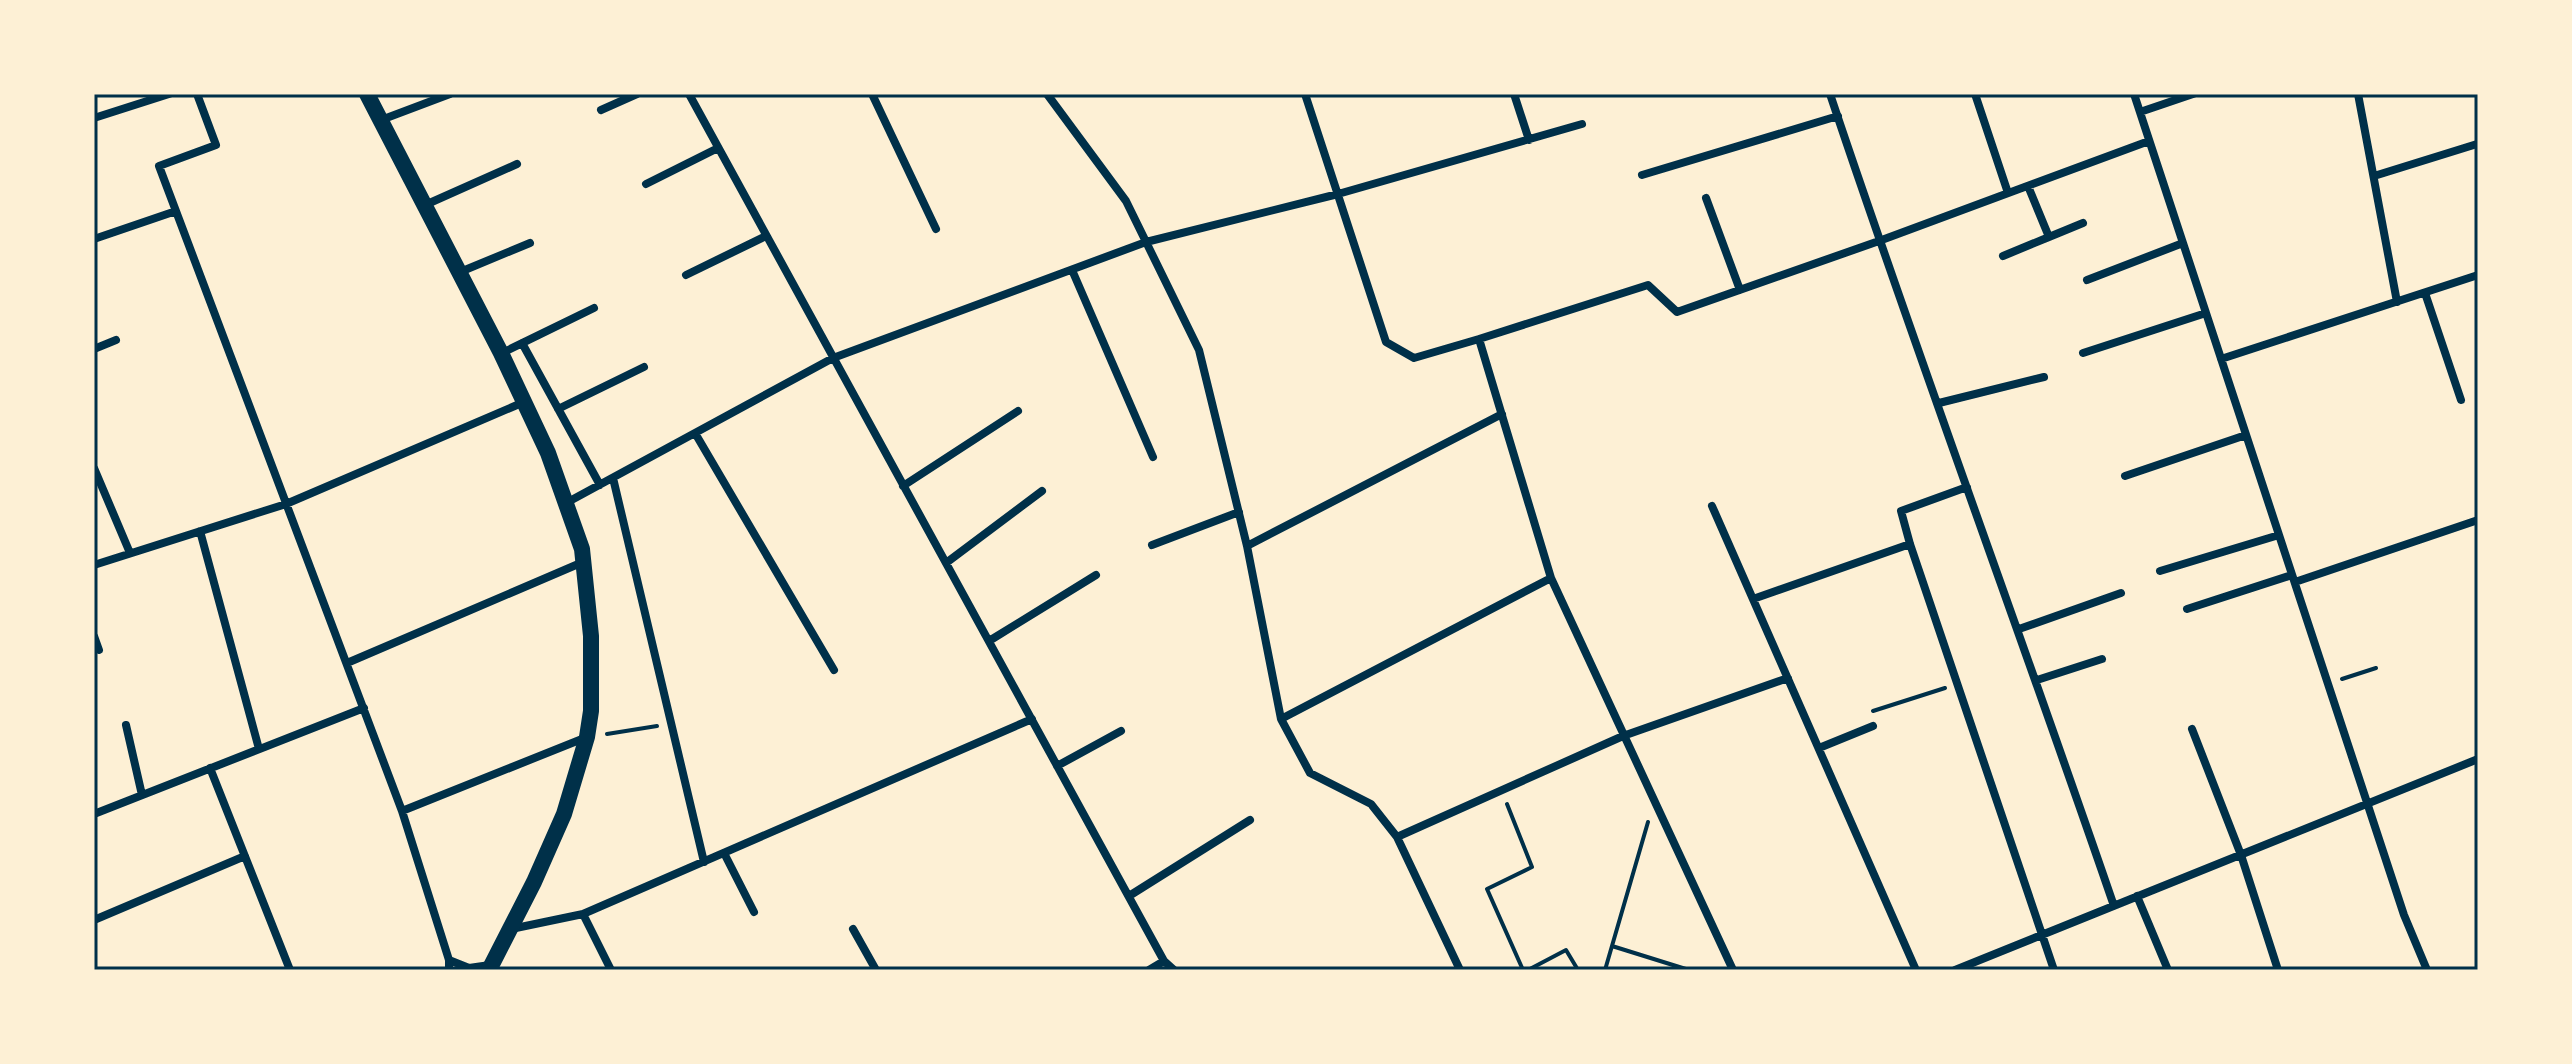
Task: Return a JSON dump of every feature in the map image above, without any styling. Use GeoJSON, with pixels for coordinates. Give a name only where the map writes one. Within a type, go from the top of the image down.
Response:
{"type":"FeatureCollection","features":[{"type":"Feature","properties":{"kind":"main road"},"geometry":{"type":"LineString","coordinates":[[367,94],[501,353],[548,453],[583,562],[591,636],[591,711],[587,737],[564,814],[534,882],[490,968]]}},
{"type":"Feature","properties":{"kind":"street"},"geometry":{"type":"LineString","coordinates":[[94,118],[169,94]]}},
{"type":"Feature","properties":{"kind":"street"},"geometry":{"type":"LineString","coordinates":[[197,94],[216,145],[159,166],[402,811],[449,965],[490,968]]}},
{"type":"Feature","properties":{"kind":"street"},"geometry":{"type":"LineString","coordinates":[[381,120],[450,94]]}},
{"type":"Feature","properties":{"kind":"street"},"geometry":{"type":"LineString","coordinates":[[601,110],[637,94]]}},
{"type":"Feature","properties":{"kind":"street"},"geometry":{"type":"LineString","coordinates":[[689,94],[1164,961],[1174,970]]}},
{"type":"Feature","properties":{"kind":"street"},"geometry":{"type":"LineString","coordinates":[[872,94],[936,229]]}},
{"type":"Feature","properties":{"kind":"street"},"geometry":{"type":"LineString","coordinates":[[1047,94],[1126,201],[1199,350],[1247,546],[1281,719],[1310,773],[1371,804],[1397,837],[1460,970]]}},
{"type":"Feature","properties":{"kind":"street"},"geometry":{"type":"LineString","coordinates":[[1305,94],[1386,342],[1414,358],[1648,285],[1677,312],[2149,141]]}},
{"type":"Feature","properties":{"kind":"street"},"geometry":{"type":"LineString","coordinates":[[1514,94],[1529,140]]}},
{"type":"Feature","properties":{"kind":"street"},"geometry":{"type":"LineString","coordinates":[[1830,94],[2114,906]]}},
{"type":"Feature","properties":{"kind":"street"},"geometry":{"type":"LineString","coordinates":[[1975,94],[2008,193]]}},
{"type":"Feature","properties":{"kind":"street"},"geometry":{"type":"LineString","coordinates":[[2134,94],[2404,915],[2427,970]]}},
{"type":"Feature","properties":{"kind":"street"},"geometry":{"type":"LineString","coordinates":[[2140,112],[2193,94]]}},
{"type":"Feature","properties":{"kind":"street"},"geometry":{"type":"LineString","coordinates":[[2358,94],[2397,302]]}},
{"type":"Feature","properties":{"kind":"street"},"geometry":{"type":"LineString","coordinates":[[1642,175],[1838,116]]}},
{"type":"Feature","properties":{"kind":"street"},"geometry":{"type":"LineString","coordinates":[[566,504],[833,358],[1146,242],[1338,194],[1582,124]]}},
{"type":"Feature","properties":{"kind":"street"},"geometry":{"type":"LineString","coordinates":[[2374,176],[2477,144]]}},
{"type":"Feature","properties":{"kind":"street"},"geometry":{"type":"LineString","coordinates":[[646,184],[718,148]]}},
{"type":"Feature","properties":{"kind":"street"},"geometry":{"type":"LineString","coordinates":[[424,205],[517,164]]}},
{"type":"Feature","properties":{"kind":"street"},"geometry":{"type":"LineString","coordinates":[[2028,186],[2049,237]]}},
{"type":"Feature","properties":{"kind":"street"},"geometry":{"type":"LineString","coordinates":[[1706,198],[1740,290]]}},
{"type":"Feature","properties":{"kind":"street"},"geometry":{"type":"LineString","coordinates":[[94,239],[176,211]]}},
{"type":"Feature","properties":{"kind":"street"},"geometry":{"type":"LineString","coordinates":[[2003,256],[2083,223]]}},
{"type":"Feature","properties":{"kind":"street"},"geometry":{"type":"LineString","coordinates":[[686,275],[766,236]]}},
{"type":"Feature","properties":{"kind":"street"},"geometry":{"type":"LineString","coordinates":[[459,273],[530,243]]}},
{"type":"Feature","properties":{"kind":"street"},"geometry":{"type":"LineString","coordinates":[[2087,280],[2183,243]]}},
{"type":"Feature","properties":{"kind":"street"},"geometry":{"type":"LineString","coordinates":[[1072,270],[1153,457]]}},
{"type":"Feature","properties":{"kind":"street"},"geometry":{"type":"LineString","coordinates":[[2221,359],[2478,275]]}},
{"type":"Feature","properties":{"kind":"street"},"geometry":{"type":"LineString","coordinates":[[2425,293],[2461,400]]}},
{"type":"Feature","properties":{"kind":"street"},"geometry":{"type":"LineString","coordinates":[[501,353],[594,308]]}},
{"type":"Feature","properties":{"kind":"street"},"geometry":{"type":"LineString","coordinates":[[2083,353],[2206,313]]}},
{"type":"Feature","properties":{"kind":"street"},"geometry":{"type":"LineString","coordinates":[[1479,339],[1551,578],[1733,970]]}},
{"type":"Feature","properties":{"kind":"street"},"geometry":{"type":"LineString","coordinates":[[94,349],[116,340]]}},
{"type":"Feature","properties":{"kind":"street"},"geometry":{"type":"LineString","coordinates":[[522,343],[600,485]]}},
{"type":"Feature","properties":{"kind":"street"},"geometry":{"type":"LineString","coordinates":[[558,409],[644,367]]}},
{"type":"Feature","properties":{"kind":"street"},"geometry":{"type":"LineString","coordinates":[[1939,403],[2044,377]]}},
{"type":"Feature","properties":{"kind":"street"},"geometry":{"type":"LineString","coordinates":[[94,565],[286,504],[524,402]]}},
{"type":"Feature","properties":{"kind":"street"},"geometry":{"type":"LineString","coordinates":[[903,486],[1018,411]]}},
{"type":"Feature","properties":{"kind":"street"},"geometry":{"type":"LineString","coordinates":[[1247,546],[1502,414]]}},
{"type":"Feature","properties":{"kind":"street"},"geometry":{"type":"LineString","coordinates":[[695,433],[834,670]]}},
{"type":"Feature","properties":{"kind":"street"},"geometry":{"type":"LineString","coordinates":[[2125,476],[2246,435]]}},
{"type":"Feature","properties":{"kind":"street"},"geometry":{"type":"LineString","coordinates":[[94,468],[130,553]]}},
{"type":"Feature","properties":{"kind":"street"},"geometry":{"type":"LineString","coordinates":[[613,478],[704,862]]}},
{"type":"Feature","properties":{"kind":"street"},"geometry":{"type":"LineString","coordinates":[[1967,487],[1901,511],[2054,970]]}},
{"type":"Feature","properties":{"kind":"street"},"geometry":{"type":"LineString","coordinates":[[946,563],[1042,491]]}},
{"type":"Feature","properties":{"kind":"street"},"geometry":{"type":"LineString","coordinates":[[1712,506],[1916,970]]}},
{"type":"Feature","properties":{"kind":"street"},"geometry":{"type":"LineString","coordinates":[[1152,545],[1239,512]]}},
{"type":"Feature","properties":{"kind":"street"},"geometry":{"type":"LineString","coordinates":[[2187,609],[2478,520]]}},
{"type":"Feature","properties":{"kind":"street"},"geometry":{"type":"LineString","coordinates":[[200,531],[259,749]]}},
{"type":"Feature","properties":{"kind":"street"},"geometry":{"type":"LineString","coordinates":[[2160,571],[2279,535]]}},
{"type":"Feature","properties":{"kind":"street"},"geometry":{"type":"LineString","coordinates":[[1753,599],[1910,544]]}},
{"type":"Feature","properties":{"kind":"street"},"geometry":{"type":"LineString","coordinates":[[347,663],[583,562]]}},
{"type":"Feature","properties":{"kind":"street"},"geometry":{"type":"LineString","coordinates":[[989,641],[1096,575]]}},
{"type":"Feature","properties":{"kind":"street"},"geometry":{"type":"LineString","coordinates":[[1281,719],[1551,578]]}},
{"type":"Feature","properties":{"kind":"street"},"geometry":{"type":"LineString","coordinates":[[2019,629],[2121,593]]}},
{"type":"Feature","properties":{"kind":"street"},"geometry":{"type":"LineString","coordinates":[[94,636],[99,650]]}},
{"type":"Feature","properties":{"kind":"street"},"geometry":{"type":"LineString","coordinates":[[2037,680],[2102,659]]}},
{"type":"Feature","properties":{"kind":"street"},"geometry":{"type":"LineString","coordinates":[[1397,837],[1623,736],[1788,678]]}},
{"type":"Feature","properties":{"kind":"street"},"geometry":{"type":"LineString","coordinates":[[94,814],[364,708]]}},
{"type":"Feature","properties":{"kind":"street"},"geometry":{"type":"LineString","coordinates":[[509,930],[583,914],[1032,719]]}},
{"type":"Feature","properties":{"kind":"street"},"geometry":{"type":"LineString","coordinates":[[126,725],[142,795]]}},
{"type":"Feature","properties":{"kind":"street"},"geometry":{"type":"LineString","coordinates":[[1819,748],[1873,726]]}},
{"type":"Feature","properties":{"kind":"street"},"geometry":{"type":"LineString","coordinates":[[2192,729],[2241,855],[2278,970]]}},
{"type":"Feature","properties":{"kind":"street"},"geometry":{"type":"LineString","coordinates":[[1057,766],[1121,731]]}},
{"type":"Feature","properties":{"kind":"street"},"geometry":{"type":"LineString","coordinates":[[402,811],[587,737]]}},
{"type":"Feature","properties":{"kind":"street"},"geometry":{"type":"LineString","coordinates":[[1955,970],[2478,759]]}},
{"type":"Feature","properties":{"kind":"street"},"geometry":{"type":"LineString","coordinates":[[210,768],[290,970]]}},
{"type":"Feature","properties":{"kind":"street"},"geometry":{"type":"LineString","coordinates":[[1129,896],[1250,820]]}},
{"type":"Feature","properties":{"kind":"street"},"geometry":{"type":"LineString","coordinates":[[724,853],[754,912]]}},
{"type":"Feature","properties":{"kind":"street"},"geometry":{"type":"LineString","coordinates":[[94,920],[245,856]]}},
{"type":"Feature","properties":{"kind":"street"},"geometry":{"type":"LineString","coordinates":[[2137,896],[2168,970]]}},
{"type":"Feature","properties":{"kind":"street"},"geometry":{"type":"LineString","coordinates":[[583,914],[611,970]]}},
{"type":"Feature","properties":{"kind":"street"},"geometry":{"type":"LineString","coordinates":[[853,929],[876,970]]}},
{"type":"Feature","properties":{"kind":"street"},"geometry":{"type":"LineString","coordinates":[[1149,970],[1164,961]]}},
{"type":"Feature","properties":{"kind":"path"},"geometry":{"type":"LineString","coordinates":[[2328,684],[2376,668]]}},
{"type":"Feature","properties":{"kind":"path"},"geometry":{"type":"LineString","coordinates":[[1873,726],[1869,713],[1958,684]]}},
{"type":"Feature","properties":{"kind":"path"},"geometry":{"type":"LineString","coordinates":[[587,737],[671,724]]}},
{"type":"Feature","properties":{"kind":"path"},"geometry":{"type":"LineString","coordinates":[[1502,790],[1532,867],[1487,889],[1526,970],[1566,950],[1578,970]]}},
{"type":"Feature","properties":{"kind":"path"},"geometry":{"type":"LineString","coordinates":[[1605,970],[1654,801]]}},
{"type":"Feature","properties":{"kind":"path"},"geometry":{"type":"LineString","coordinates":[[1612,946],[1687,970]]}}]}
